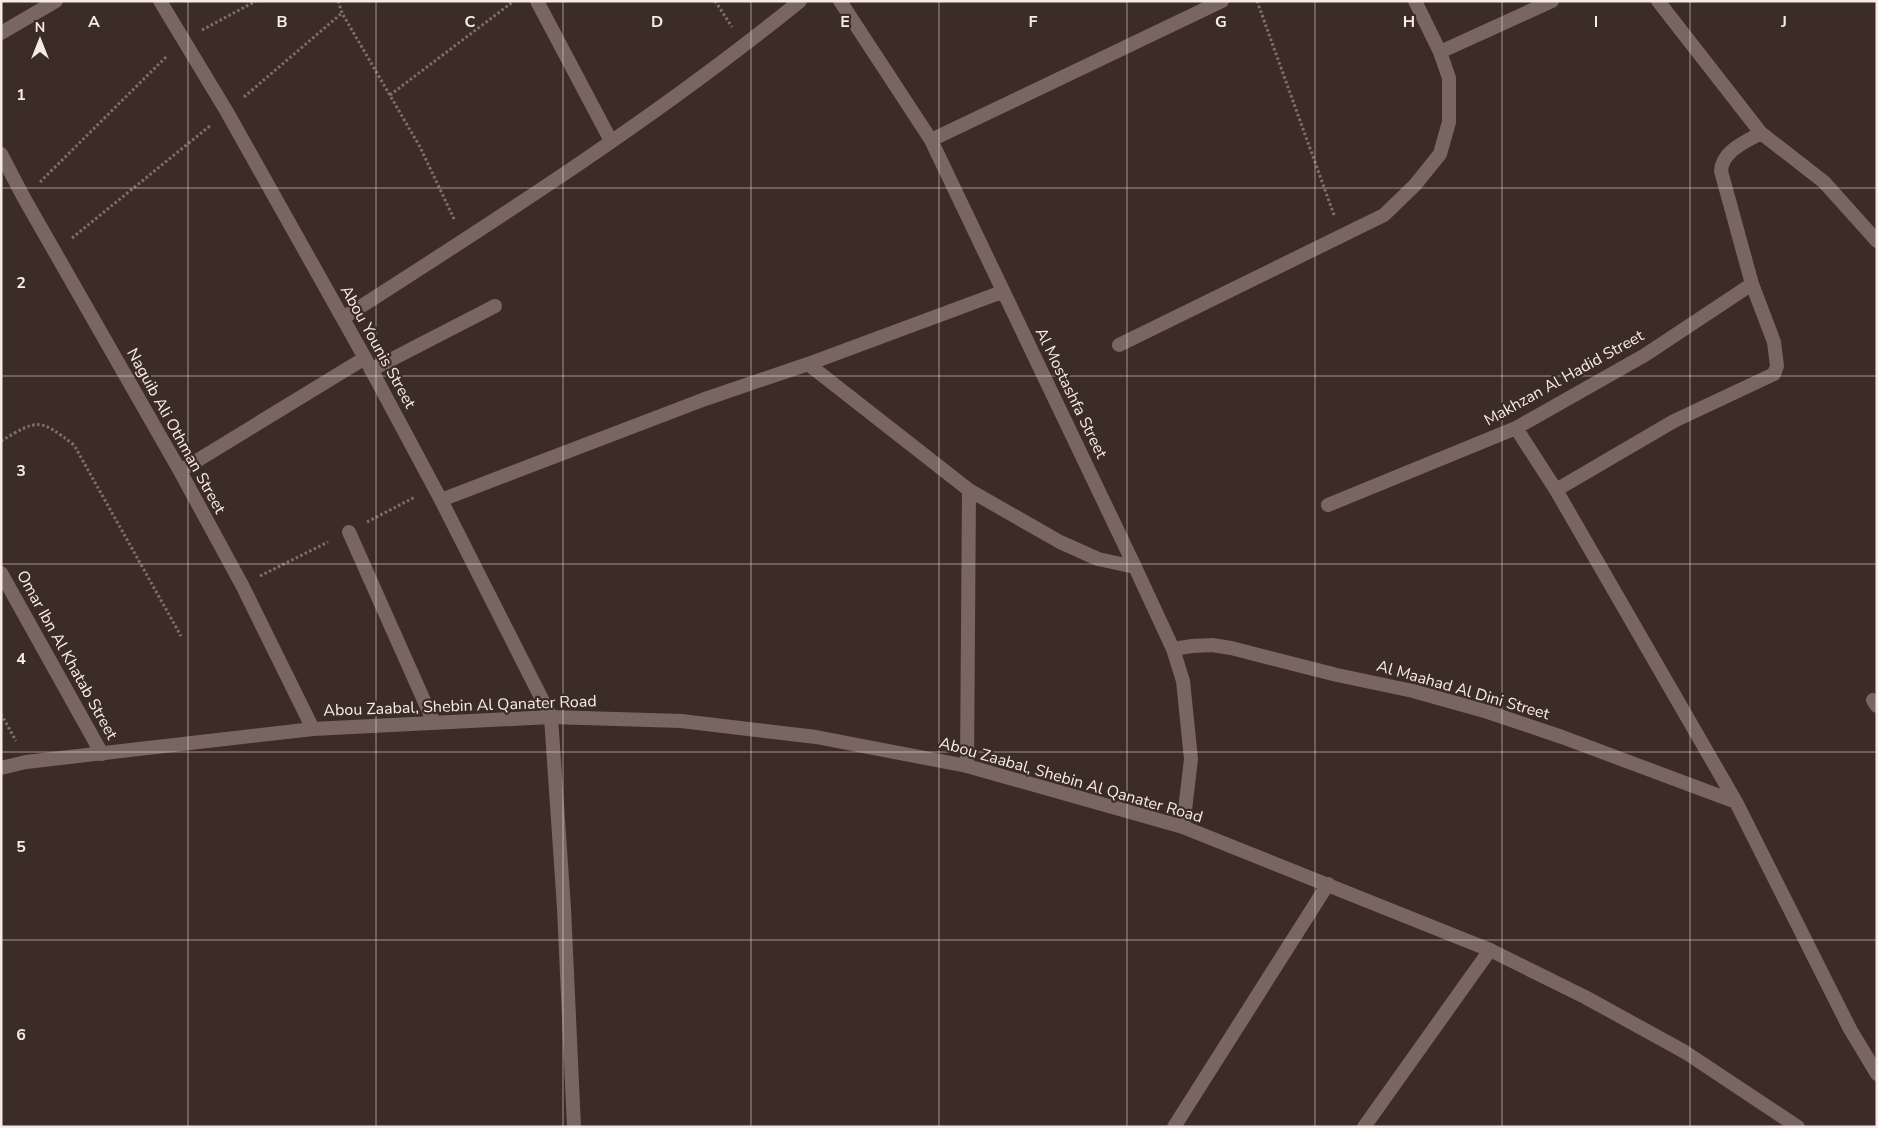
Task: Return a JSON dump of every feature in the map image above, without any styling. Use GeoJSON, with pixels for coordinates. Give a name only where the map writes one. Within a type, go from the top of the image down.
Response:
{"type":"FeatureCollection","features":[{"type":"Feature","properties":{"kind":"street"},"geometry":{"type":"LineString","coordinates":[[1,33],[56,1]]}},
{"type":"Feature","properties":{"kind":"street","name":"Abou Younis Street"},"geometry":{"type":"LineString","coordinates":[[160,1],[227,112],[343,318],[441,500],[552,717]]}},
{"type":"Feature","properties":{"kind":"street"},"geometry":{"type":"LineString","coordinates":[[537,1],[611,141]]}},
{"type":"Feature","properties":{"kind":"street"},"geometry":{"type":"LineString","coordinates":[[343,318],[465,240],[611,141],[744,46],[800,1]]}},
{"type":"Feature","properties":{"kind":"street","name":"Al Mostashfa Street"},"geometry":{"type":"LineString","coordinates":[[840,1],[931,140],[1173,649],[1183,680],[1190,758],[1183,827]]}},
{"type":"Feature","properties":{"kind":"street"},"geometry":{"type":"LineString","coordinates":[[931,140],[1222,1]]}},
{"type":"Feature","properties":{"kind":"street"},"geometry":{"type":"LineString","coordinates":[[1119,345],[1384,215],[1416,186],[1440,154],[1449,122],[1449,78],[1440,52],[1414,1]]}},
{"type":"Feature","properties":{"kind":"street"},"geometry":{"type":"LineString","coordinates":[[1440,52],[1552,1]]}},
{"type":"Feature","properties":{"kind":"street"},"geometry":{"type":"LineString","coordinates":[[1658,1],[1761,133],[1824,182],[1877,241]]}},
{"type":"Feature","properties":{"kind":"street"},"geometry":{"type":"LineString","coordinates":[[1556,490],[1674,421],[1774,374],[1776,366],[1774,342],[1752,284],[1720,171],[1721,163],[1732,150],[1761,133]]}},
{"type":"Feature","properties":{"kind":"street","name":"Naguib Ali Othman Street"},"geometry":{"type":"LineString","coordinates":[[1,154],[24,198],[180,471],[242,585],[313,729]]}},
{"type":"Feature","properties":{"kind":"street","name":"Makhzan Al Hadid Street"},"geometry":{"type":"LineString","coordinates":[[1328,505],[1516,428],[1645,355],[1752,284]]}},
{"type":"Feature","properties":{"kind":"street"},"geometry":{"type":"LineString","coordinates":[[441,500],[686,406],[808,364],[1002,292]]}},
{"type":"Feature","properties":{"kind":"street"},"geometry":{"type":"LineString","coordinates":[[180,471],[368,364],[495,306]]}},
{"type":"Feature","properties":{"kind":"street"},"geometry":{"type":"LineString","coordinates":[[808,364],[969,490],[1060,542],[1098,559],[1135,567]]}},
{"type":"Feature","properties":{"kind":"street"},"geometry":{"type":"LineString","coordinates":[[1516,428],[1556,490],[1736,802],[1850,1029],[1877,1074]]}},
{"type":"Feature","properties":{"kind":"street"},"geometry":{"type":"LineString","coordinates":[[967,766],[969,490]]}},
{"type":"Feature","properties":{"kind":"street"},"geometry":{"type":"LineString","coordinates":[[348,532],[434,723]]}},
{"type":"Feature","properties":{"kind":"street","name":"Omar Ibn Al Khatab Street"},"geometry":{"type":"LineString","coordinates":[[1,573],[102,754]]}},
{"type":"Feature","properties":{"kind":"street","name":"Al Maahad Al Dini Street"},"geometry":{"type":"LineString","coordinates":[[1173,649],[1212,645],[1232,648],[1337,675],[1413,691],[1488,712],[1562,737],[1736,802]]}},
{"type":"Feature","properties":{"kind":"street"},"geometry":{"type":"LineString","coordinates":[[552,717],[564,908],[574,1127]]}},
{"type":"Feature","properties":{"kind":"street","name":"Abou Zaabal, Shebin Al Qanater Road"},"geometry":{"type":"LineString","coordinates":[[1,768],[26,762],[313,729],[552,717],[681,721],[816,737],[967,766],[1183,827],[1490,950],[1585,997],[1685,1052],[1798,1127]]}},
{"type":"Feature","properties":{"kind":"street"},"geometry":{"type":"LineString","coordinates":[[1174,1127],[1328,884]]}},
{"type":"Feature","properties":{"kind":"street"},"geometry":{"type":"LineString","coordinates":[[1364,1127],[1490,950]]}},
{"type":"Feature","properties":{"kind":"path"},"geometry":{"type":"LineString","coordinates":[[24,198],[184,40],[256,1]]}},
{"type":"Feature","properties":{"kind":"path"},"geometry":{"type":"LineString","coordinates":[[338,1],[342,13],[420,147],[465,240]]}},
{"type":"Feature","properties":{"kind":"path"},"geometry":{"type":"LineString","coordinates":[[390,95],[514,1]]}},
{"type":"Feature","properties":{"kind":"path"},"geometry":{"type":"LineString","coordinates":[[715,1],[744,46]]}},
{"type":"Feature","properties":{"kind":"path"},"geometry":{"type":"LineString","coordinates":[[1257,1],[1342,236]]}},
{"type":"Feature","properties":{"kind":"path"},"geometry":{"type":"LineString","coordinates":[[55,252],[227,112],[342,13]]}},
{"type":"Feature","properties":{"kind":"path"},"geometry":{"type":"LineString","coordinates":[[1,441],[27,426],[40,424],[56,431],[74,445],[181,636]]}},
{"type":"Feature","properties":{"kind":"path"},"geometry":{"type":"LineString","coordinates":[[242,585],[434,487]]}},
{"type":"Feature","properties":{"kind":"path"},"geometry":{"type":"LineString","coordinates":[[1,714],[26,762]]}}]}
